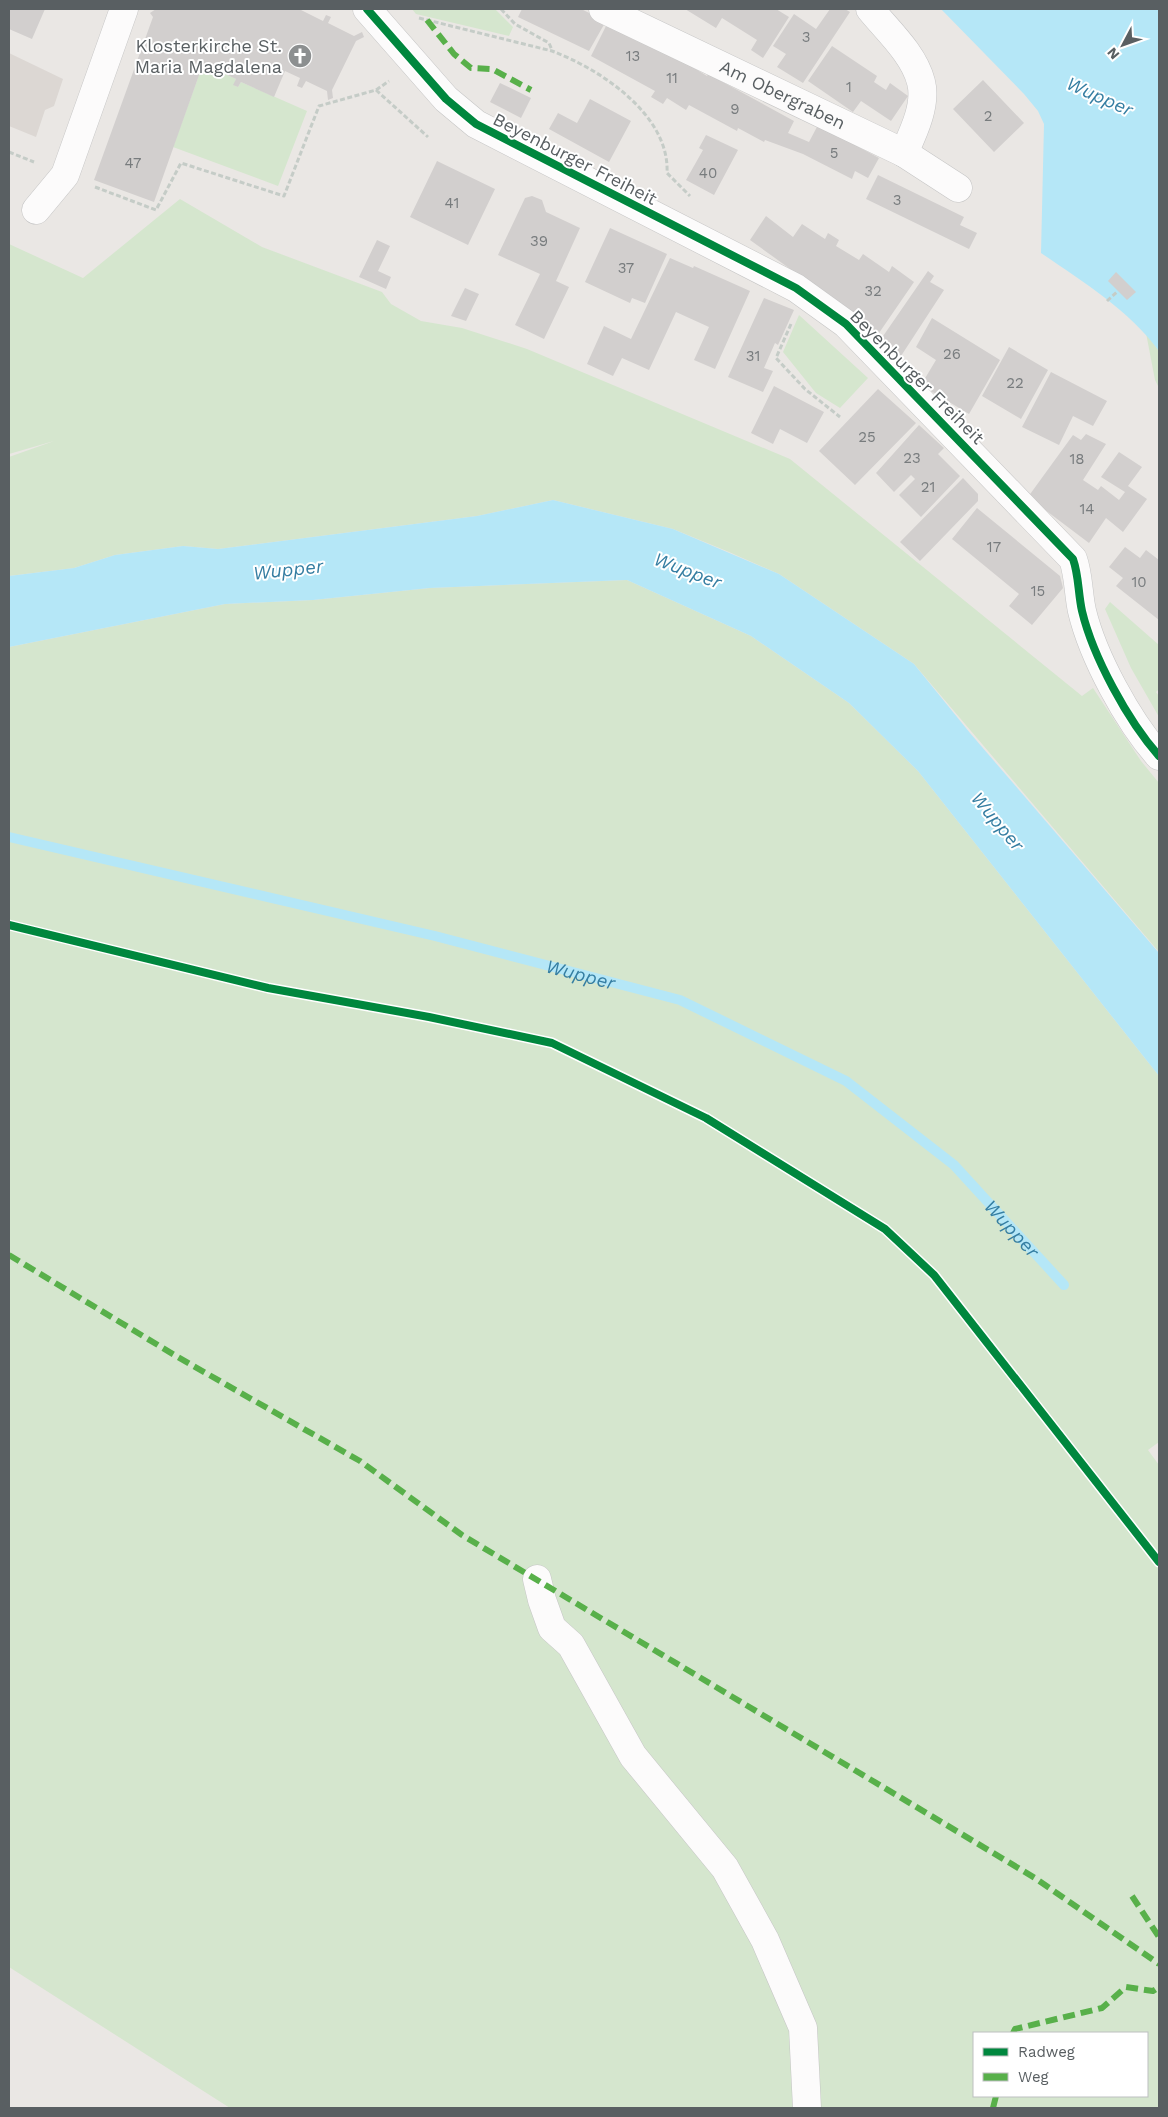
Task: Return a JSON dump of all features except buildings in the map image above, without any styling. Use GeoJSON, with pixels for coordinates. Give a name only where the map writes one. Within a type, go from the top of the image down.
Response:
{"type":"FeatureCollection","features":[{"type":"Feature","properties":{"kind":"street"},"geometry":{"type":"LineString","coordinates":[[36,210],[65,175],[124,9]]}},
{"type":"Feature","properties":{"kind":"street","name":"Beyenburger Freiheit"},"geometry":{"type":"LineString","coordinates":[[367,9],[414,64],[460,113],[476,124],[804,294],[846,324],[1073,559],[1079,575],[1082,611],[1100,663],[1144,740],[1159,756]]}},
{"type":"Feature","properties":{"kind":"street","name":"Am Obergraben"},"geometry":{"type":"LineString","coordinates":[[602,9],[904,153],[958,188]]}},
{"type":"Feature","properties":{"kind":"street"},"geometry":{"type":"LineString","coordinates":[[870,9],[908,55],[922,82],[922,97],[916,125],[904,153]]}},
{"type":"Feature","properties":{"kind":"street"},"geometry":{"type":"LineString","coordinates":[[537,1579],[552,1628],[571,1645],[633,1756],[725,1868],[764,1940],[803,2028],[807,2108]]}},
{"type":"Feature","properties":{"kind":"path"},"geometry":{"type":"LineString","coordinates":[[501,9],[515,24],[549,43],[552,50]]}},
{"type":"Feature","properties":{"kind":"path"},"geometry":{"type":"LineString","coordinates":[[415,18],[552,50],[573,59],[635,101],[649,119],[668,158]]}},
{"type":"Feature","properties":{"kind":"path"},"geometry":{"type":"LineString","coordinates":[[9,152],[156,210],[182,163],[284,196],[319,106],[376,90],[414,64]]}},
{"type":"Feature","properties":{"kind":"path"},"geometry":{"type":"LineString","coordinates":[[376,90],[428,137]]}},
{"type":"Feature","properties":{"kind":"path"},"geometry":{"type":"LineString","coordinates":[[1107,301],[1118,291]]}},
{"type":"Feature","properties":{"kind":"path"},"geometry":{"type":"LineString","coordinates":[[804,294],[776,358],[805,389],[840,417]]}},
{"type":"Feature","properties":{"kind":"shaded area"},"geometry":{"type":"Polygon","coordinates":[[[9,53],[63,79],[54,106],[45,110],[36,137],[9,126],[9,53]]]}},
{"type":"Feature","properties":{"kind":"green space"},"geometry":{"type":"Polygon","coordinates":[[[412,9],[495,9],[513,27],[509,36],[416,14],[412,9]]]}},
{"type":"Feature","properties":{"kind":"green space"},"geometry":{"type":"Polygon","coordinates":[[[203,64],[236,79],[234,85],[238,87],[241,82],[307,111],[278,186],[173,147],[203,64]]]}},
{"type":"Feature","properties":{"kind":"green space"},"geometry":{"type":"Polygon","coordinates":[[[180,199],[262,247],[382,292],[391,304],[421,321],[462,328],[527,349],[790,459],[1082,696],[1093,688],[1141,761],[1159,783],[1159,952],[914,664],[779,574],[673,529],[553,500],[477,516],[218,549],[183,546],[115,555],[74,568],[9,576],[9,457],[54,441],[9,454],[9,244],[83,278],[180,199]]]}},
{"type":"Feature","properties":{"kind":"green space"},"geometry":{"type":"Polygon","coordinates":[[[799,315],[868,378],[840,408],[816,393],[783,352],[799,315]]]}},
{"type":"Feature","properties":{"kind":"green space"},"geometry":{"type":"Polygon","coordinates":[[[1146,333],[1159,351],[1159,388],[1155,380],[1146,333]]]}},
{"type":"Feature","properties":{"kind":"green space"},"geometry":{"type":"Polygon","coordinates":[[[627,580],[751,636],[849,703],[918,771],[1159,1076],[1159,1442],[1148,1450],[1159,1465],[1159,2108],[230,2108],[9,1967],[9,647],[225,604],[313,600],[430,588],[627,580]]]}},
{"type":"Feature","properties":{"kind":"green space"},"geometry":{"type":"Polygon","coordinates":[[[1110,602],[1159,645],[1159,689],[1156,692],[1159,696],[1159,717],[1131,668],[1105,609],[1110,602]]]}},
{"type":"Feature","properties":{"kind":"water"},"geometry":{"type":"Polygon","coordinates":[[[941,9],[1159,9],[1159,351],[1134,322],[1120,310],[1041,253],[1044,124],[1038,111],[1024,94],[941,9]]]}},
{"type":"Feature","properties":{"kind":"water"},"geometry":{"type":"Polygon","coordinates":[[[553,500],[673,529],[779,574],[914,664],[970,733],[1159,953],[1159,1076],[918,771],[849,703],[751,636],[627,580],[430,588],[313,600],[225,604],[9,647],[9,576],[74,568],[115,555],[183,546],[218,549],[477,516],[553,500]]]}},
{"type":"Feature","properties":{"kind":"waterway","name":"Wupper"},"geometry":{"type":"LineString","coordinates":[[9,837],[435,936],[680,1000],[846,1081],[954,1165],[1064,1285]]}},
{"type":"Feature","properties":{"kind":"marked path"},"geometry":{"type":"LineString","coordinates":[[427,20],[454,54],[471,68],[492,69],[531,90]]}},
{"type":"Feature","properties":{"kind":"marked path"},"geometry":{"type":"LineString","coordinates":[[9,1255],[176,1356],[360,1461],[462,1535],[1035,1878],[1159,1964]]}},
{"type":"Feature","properties":{"kind":"marked path"},"geometry":{"type":"LineString","coordinates":[[1132,1896],[1159,1937]]}},
{"type":"Feature","properties":{"kind":"marked path"},"geometry":{"type":"LineString","coordinates":[[1014,2032],[1015,2029],[1102,2008],[1126,1987],[1153,1991],[1159,1987]]}},
{"type":"Feature","properties":{"kind":"marked path"},"geometry":{"type":"LineString","coordinates":[[993,2108],[996,2097]]}},
{"type":"Feature","properties":{"kind":"cycle path"},"geometry":{"type":"LineString","coordinates":[[367,9],[446,99],[476,124],[796,288],[846,324],[1073,559],[1082,611],[1094,648],[1124,707],[1147,742],[1159,756]]}},
{"type":"Feature","properties":{"kind":"cycle path"},"geometry":{"type":"LineString","coordinates":[[9,925],[268,988],[429,1017],[552,1043],[706,1118],[885,1229],[934,1275],[1159,1562]]}},
{"type":"Feature","properties":{"kind":"place","name":"Klosterkirche St. Maria Magdalena"},"geometry":{"type":"Point","coordinates":[300,56]}}]}
